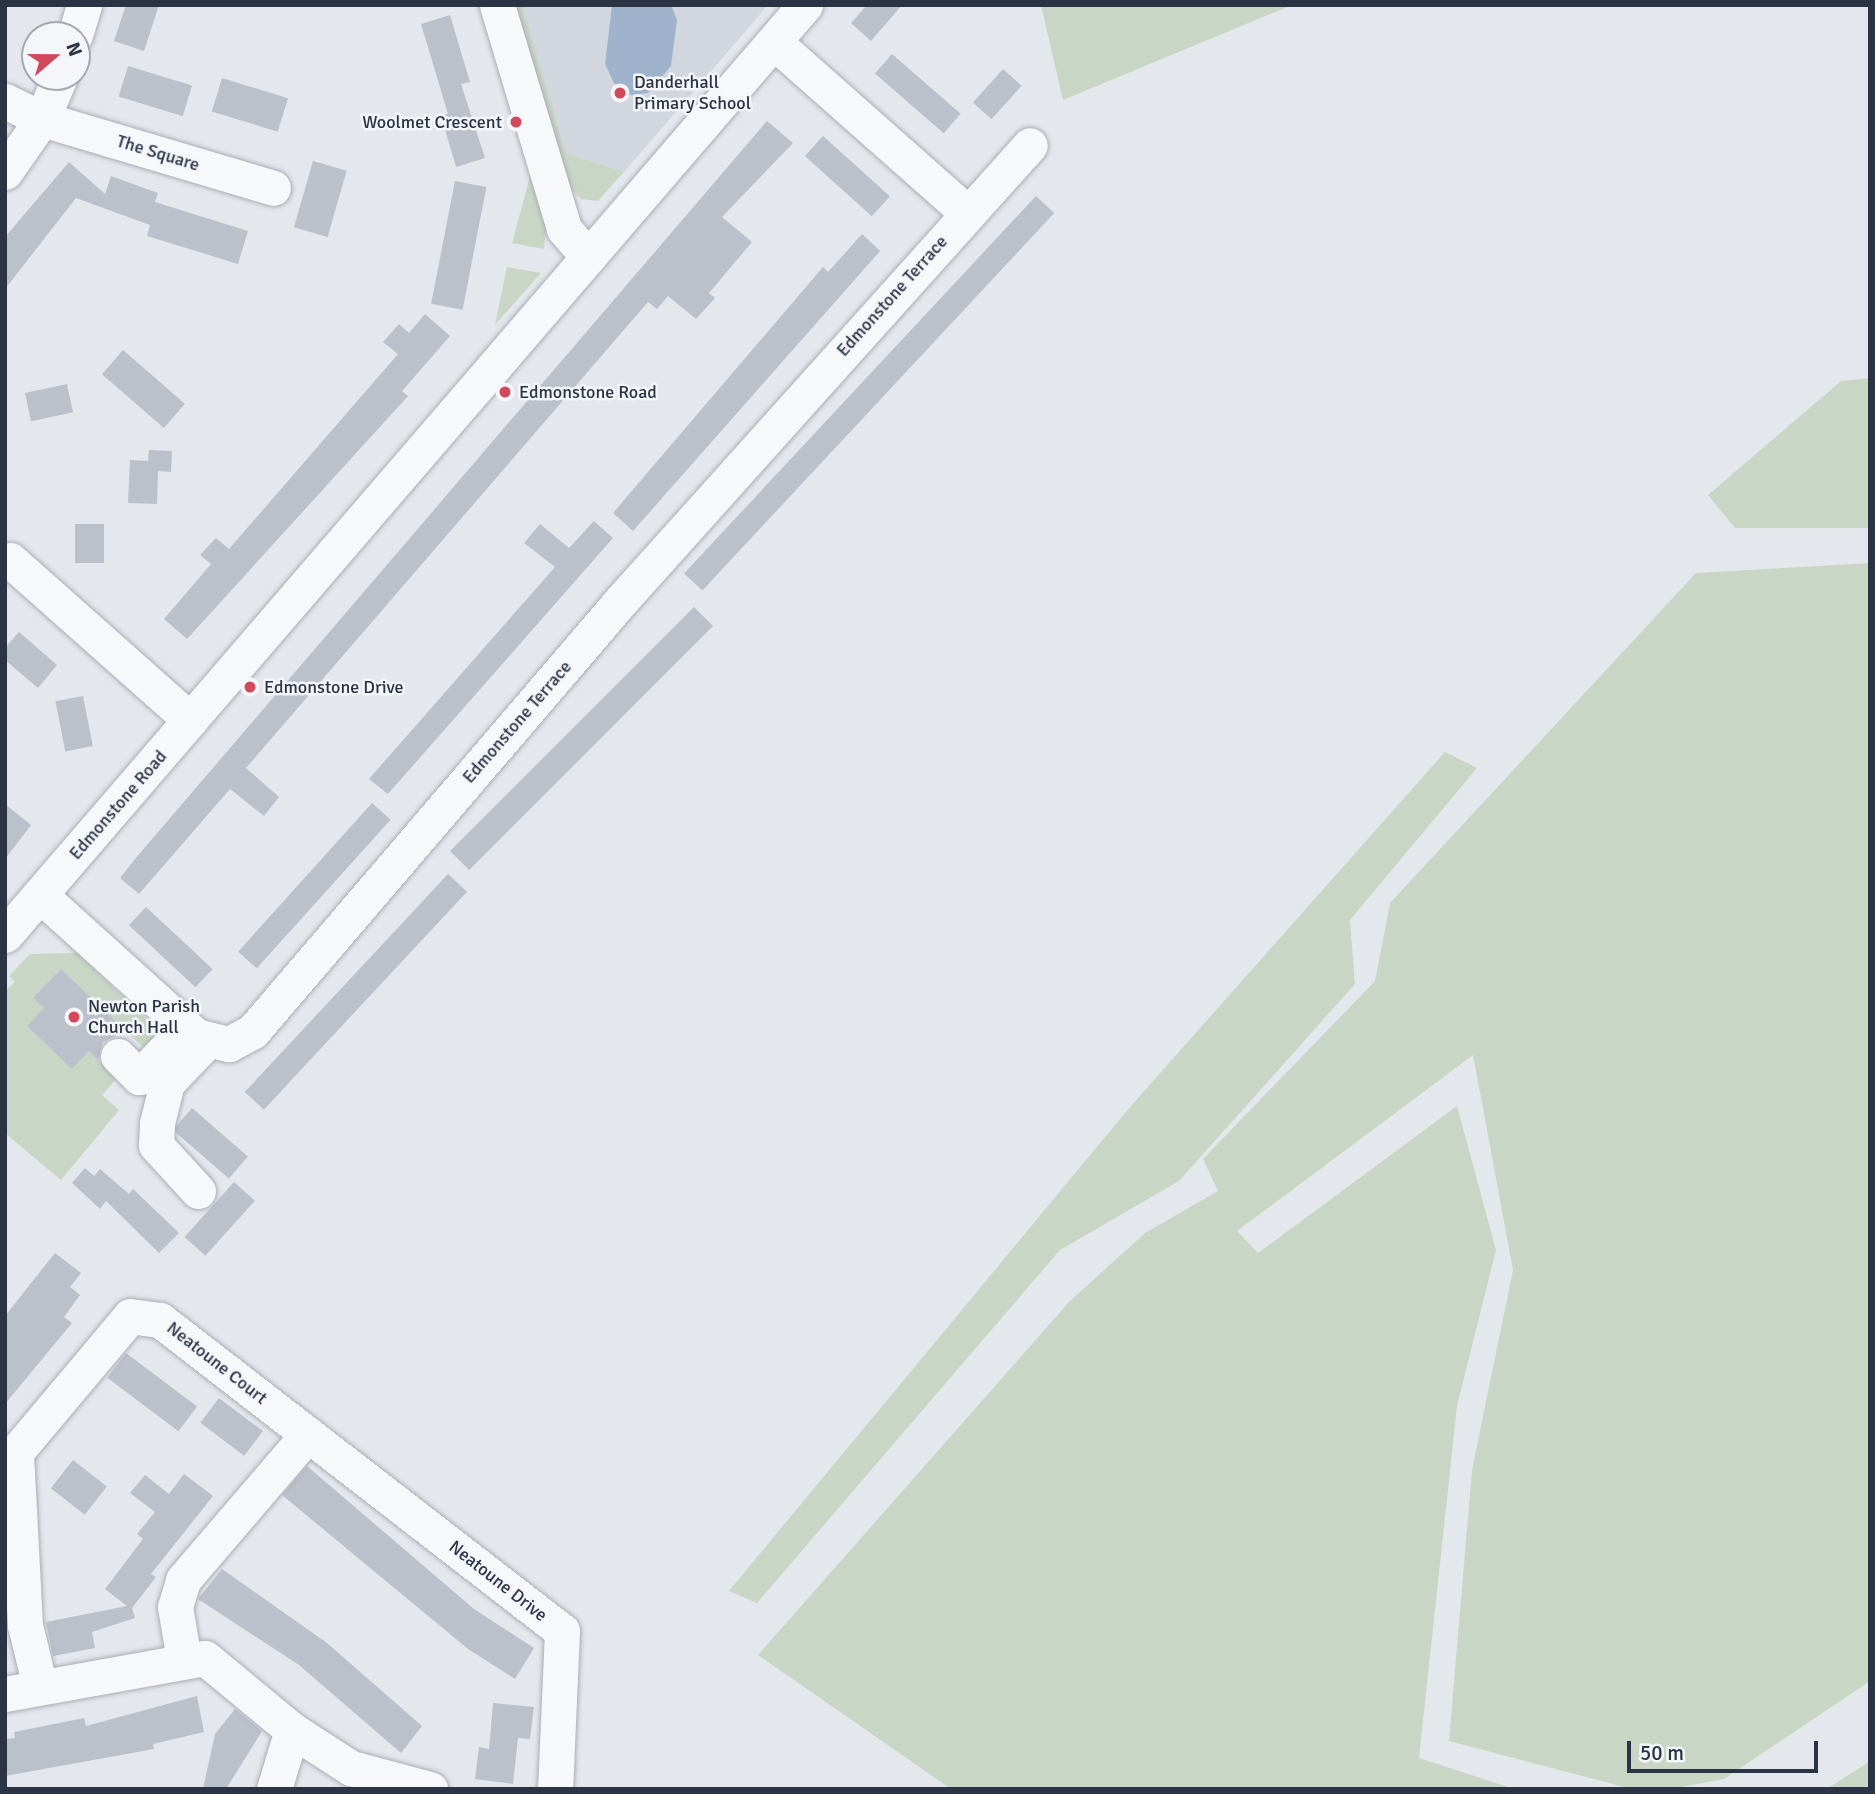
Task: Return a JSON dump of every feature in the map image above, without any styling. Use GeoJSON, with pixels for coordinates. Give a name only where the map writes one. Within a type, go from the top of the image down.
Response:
{"type":"FeatureCollection","features":[{"type":"Feature","properties":{"kind":"street"},"geometry":{"type":"LineString","coordinates":[[497,5],[564,229],[588,257]]}},
{"type":"Feature","properties":{"kind":"street","name":"Edmonstone Road"},"geometry":{"type":"LineString","coordinates":[[5,935],[805,5]]}},
{"type":"Feature","properties":{"kind":"street"},"geometry":{"type":"LineString","coordinates":[[774,42],[966,212]]}},
{"type":"Feature","properties":{"kind":"street"},"geometry":{"type":"LineString","coordinates":[[5,172],[42,119],[54,91]]}},
{"type":"Feature","properties":{"kind":"street","name":"The Square"},"geometry":{"type":"LineString","coordinates":[[5,101],[42,119],[273,187]]}},
{"type":"Feature","properties":{"kind":"street","name":"Edmonstone Terrace"},"geometry":{"type":"LineString","coordinates":[[196,1035],[229,1044],[253,1031],[966,212],[1030,145]]}},
{"type":"Feature","properties":{"kind":"street"},"geometry":{"type":"LineString","coordinates":[[13,557],[190,720]]}},
{"type":"Feature","properties":{"kind":"street"},"geometry":{"type":"LineString","coordinates":[[40,895],[196,1035]]}},
{"type":"Feature","properties":{"kind":"street"},"geometry":{"type":"LineString","coordinates":[[118,1056],[139,1077],[196,1035]]}},
{"type":"Feature","properties":{"kind":"street"},"geometry":{"type":"LineString","coordinates":[[196,1035],[167,1083],[157,1123],[156,1145],[198,1191]]}},
{"type":"Feature","properties":{"kind":"street","name":"Neatoune Court"},"geometry":{"type":"LineString","coordinates":[[40,1686],[25,1625],[16,1452],[130,1316],[160,1320],[309,1434]]}},
{"type":"Feature","properties":{"kind":"street"},"geometry":{"type":"LineString","coordinates":[[184,1660],[175,1607],[183,1580],[309,1434]]}},
{"type":"Feature","properties":{"kind":"street","name":"Neatoune Drive"},"geometry":{"type":"LineString","coordinates":[[309,1434],[562,1631],[555,1789]]}},
{"type":"Feature","properties":{"kind":"street"},"geometry":{"type":"LineString","coordinates":[[5,1694],[205,1658],[292,1730],[351,1768],[430,1789]]}},
{"type":"Feature","properties":{"kind":"street"},"geometry":{"type":"LineString","coordinates":[[274,1789],[292,1730]]}},
{"type":"Feature","properties":{"kind":"shaded area","name":"Danderhall Primary School"},"geometry":{"type":"Polygon","coordinates":[[[522,5],[768,5],[624,172],[566,153],[522,5]]]}},
{"type":"Feature","properties":{"kind":"green space"},"geometry":{"type":"Polygon","coordinates":[[[513,5],[522,5],[566,153],[624,172],[598,201],[581,199],[564,180],[513,5]]]}},
{"type":"Feature","properties":{"kind":"green space"},"geometry":{"type":"Polygon","coordinates":[[[1041,5],[1292,5],[1063,100],[1041,5]]]}},
{"type":"Feature","properties":{"kind":"green space"},"geometry":{"type":"Polygon","coordinates":[[[531,173],[546,226],[544,249],[512,243],[531,173]]]}},
{"type":"Feature","properties":{"kind":"green space"},"geometry":{"type":"Polygon","coordinates":[[[507,267],[541,273],[495,325],[507,267]]]}},
{"type":"Feature","properties":{"kind":"green space"},"geometry":{"type":"Polygon","coordinates":[[[1870,378],[1870,528],[1735,528],[1708,495],[1841,381],[1870,378]]]}},
{"type":"Feature","properties":{"kind":"green space"},"geometry":{"type":"Polygon","coordinates":[[[1870,563],[1870,1681],[1724,1779],[1672,1789],[1632,1789],[1449,1741],[1472,1470],[1513,1270],[1473,1055],[1237,1231],[1258,1253],[1457,1106],[1496,1250],[1457,1406],[1419,1758],[1514,1789],[951,1789],[758,1655],[1070,1301],[1145,1233],[1218,1191],[1203,1159],[1375,981],[1390,903],[1696,573],[1870,563]]]}},
{"type":"Feature","properties":{"kind":"green space"},"geometry":{"type":"Polygon","coordinates":[[[1445,752],[1477,768],[1350,920],[1355,984],[1179,1181],[1060,1250],[757,1603],[729,1591],[1130,1107],[1445,752]]]}},
{"type":"Feature","properties":{"kind":"green space"},"geometry":{"type":"Polygon","coordinates":[[[77,953],[165,1037],[150,1054],[61,969],[34,998],[117,1078],[102,1095],[119,1110],[61,1180],[5,1133],[5,991],[15,982],[9,976],[30,954],[77,953]]]}},
{"type":"Feature","properties":{"kind":"green space"},"geometry":{"type":"Polygon","coordinates":[[[1870,1761],[1870,1789],[1827,1789],[1870,1761]]]}},
{"type":"Feature","properties":{"kind":"water"},"geometry":{"type":"Polygon","coordinates":[[[612,5],[671,5],[677,20],[671,66],[648,93],[629,95],[614,83],[605,64],[612,5]]]}},
{"type":"Feature","properties":{"kind":"building"},"geometry":{"type":"Polygon","coordinates":[[[126,5],[159,5],[144,51],[114,41],[126,5]]]}},
{"type":"Feature","properties":{"kind":"building"},"geometry":{"type":"Polygon","coordinates":[[[867,5],[902,5],[871,41],[851,23],[867,5]]]}},
{"type":"Feature","properties":{"kind":"building"},"geometry":{"type":"Polygon","coordinates":[[[450,15],[470,82],[461,84],[485,158],[456,167],[441,116],[448,114],[421,24],[450,15]]]}},
{"type":"Feature","properties":{"kind":"building"},"geometry":{"type":"Polygon","coordinates":[[[892,54],[961,114],[944,133],[875,74],[892,54]]]}},
{"type":"Feature","properties":{"kind":"building"},"geometry":{"type":"Polygon","coordinates":[[[128,66],[192,86],[183,116],[119,97],[128,66]]]}},
{"type":"Feature","properties":{"kind":"building"},"geometry":{"type":"Polygon","coordinates":[[[1003,69],[1022,86],[991,119],[973,102],[1003,69]]]}},
{"type":"Feature","properties":{"kind":"building"},"geometry":{"type":"Polygon","coordinates":[[[222,78],[288,98],[278,132],[212,111],[222,78]]]}},
{"type":"Feature","properties":{"kind":"building"},"geometry":{"type":"Polygon","coordinates":[[[767,121],[793,143],[722,217],[752,242],[709,293],[715,298],[696,319],[668,296],[657,309],[648,302],[246,768],[279,797],[264,816],[230,789],[139,894],[120,878],[135,859],[767,121]]]}},
{"type":"Feature","properties":{"kind":"building"},"geometry":{"type":"Polygon","coordinates":[[[823,136],[890,196],[872,216],[805,156],[823,136]]]}},
{"type":"Feature","properties":{"kind":"building"},"geometry":{"type":"Polygon","coordinates":[[[313,161],[347,171],[328,237],[294,227],[313,161]]]}},
{"type":"Feature","properties":{"kind":"building"},"geometry":{"type":"Polygon","coordinates":[[[69,162],[105,194],[111,176],[158,193],[155,202],[248,231],[238,264],[147,236],[150,225],[76,198],[5,289],[5,237],[69,162]]]}},
{"type":"Feature","properties":{"kind":"building"},"geometry":{"type":"Polygon","coordinates":[[[455,181],[486,187],[463,310],[431,304],[455,181]]]}},
{"type":"Feature","properties":{"kind":"building"},"geometry":{"type":"Polygon","coordinates":[[[1036,196],[1054,213],[702,590],[684,573],[1036,196]]]}},
{"type":"Feature","properties":{"kind":"building"},"geometry":{"type":"Polygon","coordinates":[[[862,234],[880,251],[633,531],[613,513],[823,267],[828,272],[862,234]]]}},
{"type":"Feature","properties":{"kind":"building"},"geometry":{"type":"Polygon","coordinates":[[[425,314],[450,336],[402,391],[408,396],[187,639],[164,619],[211,564],[200,555],[216,538],[229,549],[398,354],[383,342],[399,324],[409,333],[425,314]]]}},
{"type":"Feature","properties":{"kind":"building"},"geometry":{"type":"Polygon","coordinates":[[[123,350],[185,404],[164,428],[102,374],[123,350]]]}},
{"type":"Feature","properties":{"kind":"building"},"geometry":{"type":"Polygon","coordinates":[[[67,384],[73,412],[31,421],[25,393],[67,384]]]}},
{"type":"Feature","properties":{"kind":"building"},"geometry":{"type":"Polygon","coordinates":[[[149,450],[172,451],[171,472],[158,471],[157,504],[128,503],[130,460],[148,461],[149,450]]]}},
{"type":"Feature","properties":{"kind":"building"},"geometry":{"type":"Polygon","coordinates":[[[594,521],[613,538],[388,794],[369,779],[555,567],[524,543],[540,524],[569,548],[594,521]]]}},
{"type":"Feature","properties":{"kind":"building"},"geometry":{"type":"Polygon","coordinates":[[[75,524],[104,524],[104,563],[75,563],[75,524]]]}},
{"type":"Feature","properties":{"kind":"building"},"geometry":{"type":"Polygon","coordinates":[[[694,607],[713,626],[469,870],[450,851],[694,607]]]}},
{"type":"Feature","properties":{"kind":"building"},"geometry":{"type":"Polygon","coordinates":[[[19,632],[57,665],[38,688],[5,660],[5,648],[19,632]]]}},
{"type":"Feature","properties":{"kind":"building"},"geometry":{"type":"Polygon","coordinates":[[[83,696],[93,746],[65,751],[56,701],[83,696]]]}},
{"type":"Feature","properties":{"kind":"building"},"geometry":{"type":"Polygon","coordinates":[[[372,803],[391,820],[257,968],[238,952],[372,803]]]}},
{"type":"Feature","properties":{"kind":"building"},"geometry":{"type":"Polygon","coordinates":[[[5,804],[31,825],[5,859],[5,804]]]}},
{"type":"Feature","properties":{"kind":"building"},"geometry":{"type":"Polygon","coordinates":[[[448,874],[467,892],[264,1110],[245,1092],[448,874]]]}},
{"type":"Feature","properties":{"kind":"building"},"geometry":{"type":"Polygon","coordinates":[[[146,907],[213,969],[196,987],[129,925],[146,907]]]}},
{"type":"Feature","properties":{"kind":"building","name":"Newton Parish Church Hall"},"geometry":{"type":"Polygon","coordinates":[[[61,969],[126,1031],[103,1042],[98,1060],[89,1051],[72,1069],[27,1026],[44,1008],[33,998],[61,969]]]}},
{"type":"Feature","properties":{"kind":"building"},"geometry":{"type":"Polygon","coordinates":[[[192,1108],[248,1157],[229,1178],[173,1130],[192,1108]]]}},
{"type":"Feature","properties":{"kind":"building"},"geometry":{"type":"Polygon","coordinates":[[[85,1168],[94,1176],[100,1169],[129,1194],[133,1189],[179,1233],[159,1253],[106,1201],[100,1209],[72,1183],[85,1168]]]}},
{"type":"Feature","properties":{"kind":"building"},"geometry":{"type":"Polygon","coordinates":[[[234,1182],[255,1201],[205,1256],[184,1237],[234,1182]]]}},
{"type":"Feature","properties":{"kind":"building"},"geometry":{"type":"Polygon","coordinates":[[[55,1253],[81,1273],[70,1287],[80,1295],[64,1317],[72,1323],[5,1404],[5,1316],[55,1253]]]}},
{"type":"Feature","properties":{"kind":"building"},"geometry":{"type":"Polygon","coordinates":[[[126,1353],[197,1407],[178,1431],[107,1378],[126,1353]]]}},
{"type":"Feature","properties":{"kind":"building"},"geometry":{"type":"Polygon","coordinates":[[[219,1398],[263,1431],[244,1456],[200,1423],[219,1398]]]}},
{"type":"Feature","properties":{"kind":"building"},"geometry":{"type":"Polygon","coordinates":[[[73,1460],[107,1486],[85,1515],[51,1488],[73,1460]]]}},
{"type":"Feature","properties":{"kind":"building"},"geometry":{"type":"Polygon","coordinates":[[[307,1466],[474,1609],[534,1648],[515,1679],[468,1649],[282,1495],[307,1466]]]}},
{"type":"Feature","properties":{"kind":"building"},"geometry":{"type":"Polygon","coordinates":[[[184,1474],[213,1496],[151,1574],[156,1577],[132,1608],[135,1618],[92,1632],[95,1648],[53,1656],[46,1622],[127,1606],[105,1589],[143,1539],[137,1534],[155,1512],[130,1493],[145,1475],[169,1494],[184,1474]]]}},
{"type":"Feature","properties":{"kind":"building"},"geometry":{"type":"Polygon","coordinates":[[[222,1569],[327,1643],[422,1726],[401,1753],[299,1665],[198,1599],[222,1569]]]}},
{"type":"Feature","properties":{"kind":"building"},"geometry":{"type":"Polygon","coordinates":[[[197,1696],[204,1732],[153,1744],[154,1749],[5,1776],[5,1739],[15,1738],[14,1732],[84,1718],[86,1726],[197,1696]]]}},
{"type":"Feature","properties":{"kind":"building"},"geometry":{"type":"Polygon","coordinates":[[[493,1703],[534,1707],[530,1739],[518,1738],[513,1784],[475,1779],[479,1747],[489,1749],[493,1703]]]}},
{"type":"Feature","properties":{"kind":"building"},"geometry":{"type":"Polygon","coordinates":[[[235,1709],[262,1731],[226,1789],[203,1789],[215,1734],[235,1709]]]}},
{"type":"Feature","properties":{"kind":"place","name":"Danderhall Primary School"},"geometry":{"type":"Point","coordinates":[620,93]}},
{"type":"Feature","properties":{"kind":"place","name":"Woolmet Crescent"},"geometry":{"type":"Point","coordinates":[516,122]}},
{"type":"Feature","properties":{"kind":"place","name":"Edmonstone Road"},"geometry":{"type":"Point","coordinates":[505,392]}},
{"type":"Feature","properties":{"kind":"place","name":"Edmonstone Drive"},"geometry":{"type":"Point","coordinates":[250,687]}},
{"type":"Feature","properties":{"kind":"place","name":"Newton Parish Church Hall"},"geometry":{"type":"Point","coordinates":[74,1017]}}]}
